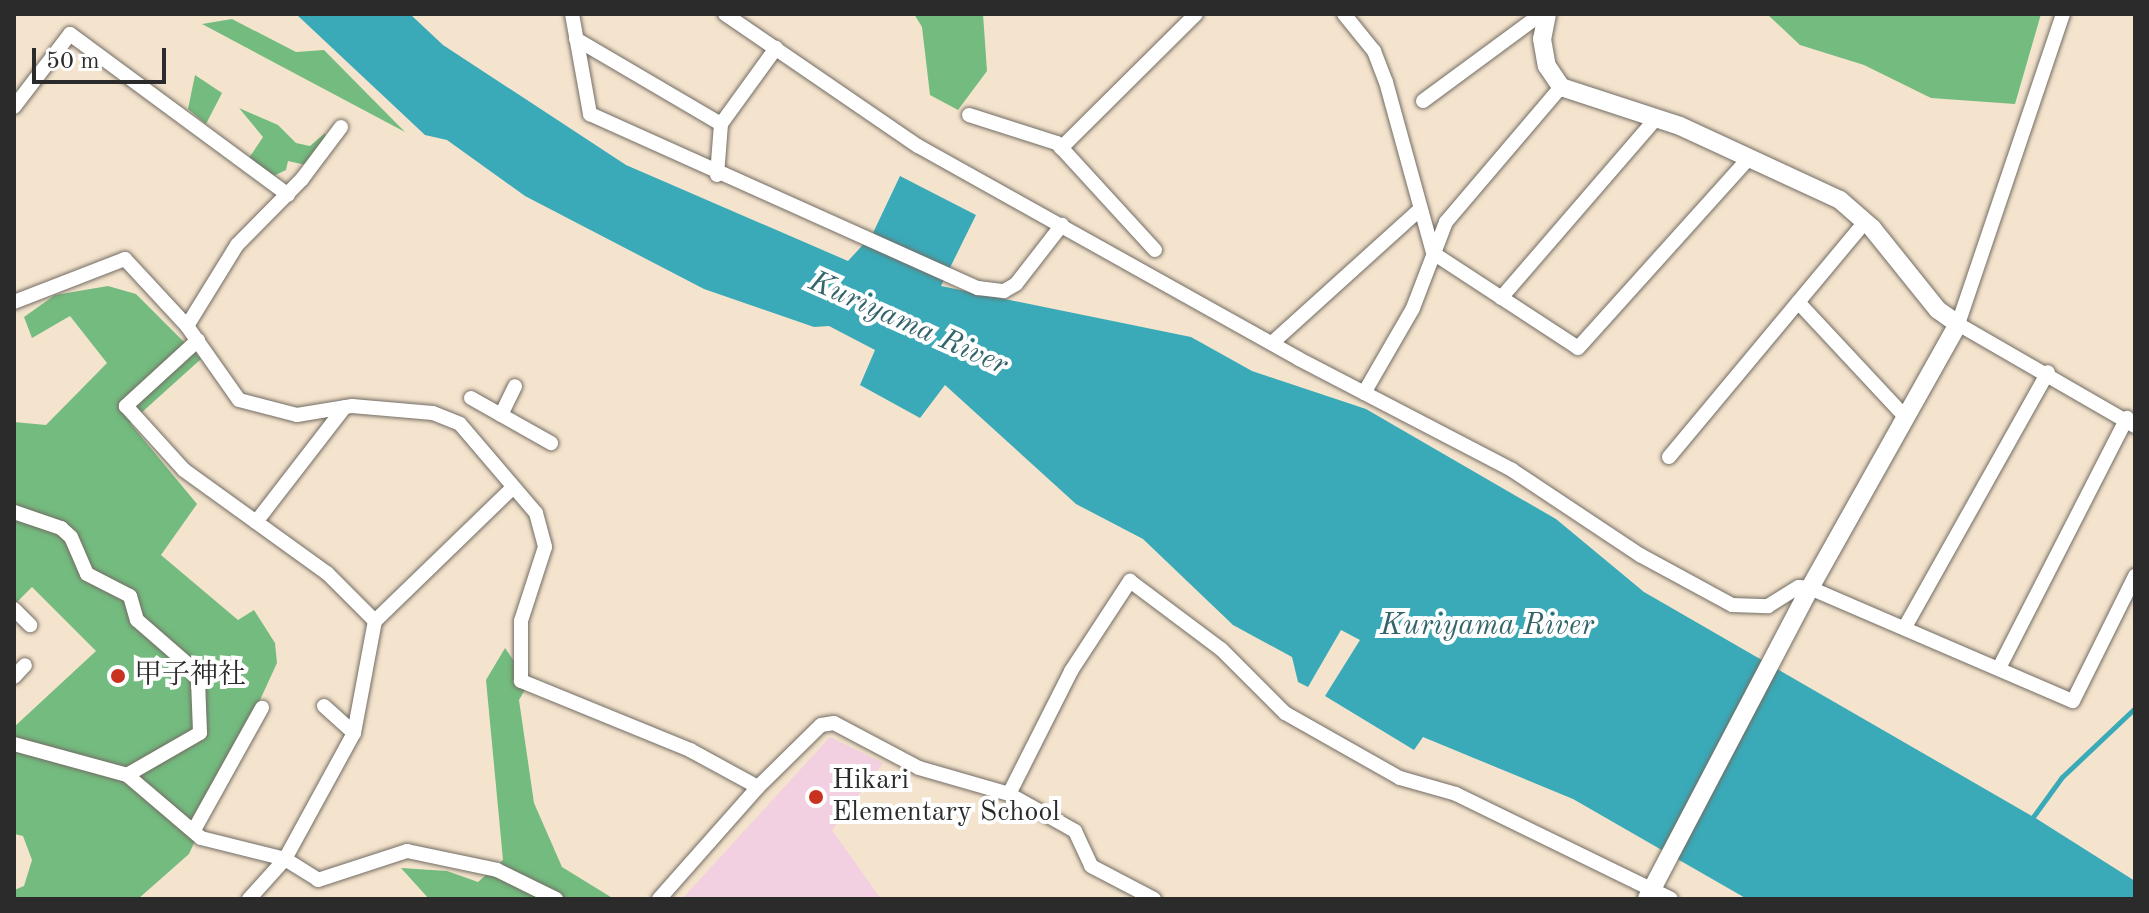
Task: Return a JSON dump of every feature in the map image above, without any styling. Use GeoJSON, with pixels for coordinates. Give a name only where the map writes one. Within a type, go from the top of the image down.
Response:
{"type":"FeatureCollection","features":[{"type":"Feature","properties":{"kind":"street"},"geometry":{"type":"LineString","coordinates":[[726,14],[918,146],[1272,343],[1512,470],[1640,555],[1732,605],[1768,606],[1799,587],[1810,588],[2073,701],[2135,576]]}},
{"type":"Feature","properties":{"kind":"street"},"geometry":{"type":"LineString","coordinates":[[1061,148],[1196,14]]}},
{"type":"Feature","properties":{"kind":"street"},"geometry":{"type":"LineString","coordinates":[[1344,14],[1374,51],[1382,72],[1418,211],[1433,253],[1578,348],[1749,158]]}},
{"type":"Feature","properties":{"kind":"street"},"geometry":{"type":"LineString","coordinates":[[1544,14],[1542,39],[1547,66],[1561,87],[1657,117],[1840,200],[1865,222],[1938,310],[2131,422],[1999,668]]}},
{"type":"Feature","properties":{"kind":"street"},"geometry":{"type":"LineString","coordinates":[[1423,101],[1544,14]]}},
{"type":"Feature","properties":{"kind":"street"},"geometry":{"type":"LineString","coordinates":[[1650,895],[1810,588],[1958,324],[2063,14]]}},
{"type":"Feature","properties":{"kind":"street"},"geometry":{"type":"LineString","coordinates":[[573,15],[590,114],[717,175],[978,288],[1004,291],[1016,284],[1062,225]]}},
{"type":"Feature","properties":{"kind":"street"},"geometry":{"type":"LineString","coordinates":[[14,107],[70,34],[288,195]]}},
{"type":"Feature","properties":{"kind":"street"},"geometry":{"type":"LineString","coordinates":[[576,39],[721,124]]}},
{"type":"Feature","properties":{"kind":"street"},"geometry":{"type":"LineString","coordinates":[[717,175],[721,124],[776,48]]}},
{"type":"Feature","properties":{"kind":"street"},"geometry":{"type":"LineString","coordinates":[[1364,393],[1413,308],[1446,222],[1561,87]]}},
{"type":"Feature","properties":{"kind":"street"},"geometry":{"type":"LineString","coordinates":[[969,115],[1061,148],[1155,250]]}},
{"type":"Feature","properties":{"kind":"street"},"geometry":{"type":"LineString","coordinates":[[1501,298],[1657,117]]}},
{"type":"Feature","properties":{"kind":"street"},"geometry":{"type":"LineString","coordinates":[[187,326],[237,245],[288,195],[341,127]]}},
{"type":"Feature","properties":{"kind":"street"},"geometry":{"type":"LineString","coordinates":[[1272,343],[1418,211]]}},
{"type":"Feature","properties":{"kind":"street"},"geometry":{"type":"LineString","coordinates":[[1669,457],[1865,222]]}},
{"type":"Feature","properties":{"kind":"street"},"geometry":{"type":"LineString","coordinates":[[14,302],[125,259],[187,326],[239,400],[297,415],[345,407],[433,413],[460,424],[511,489],[536,513],[545,547],[521,621],[521,681],[690,750],[758,787]]}},
{"type":"Feature","properties":{"kind":"street"},"geometry":{"type":"LineString","coordinates":[[1798,302],[1906,418]]}},
{"type":"Feature","properties":{"kind":"street"},"geometry":{"type":"LineString","coordinates":[[198,340],[126,406],[175,462],[327,573],[375,621]]}},
{"type":"Feature","properties":{"kind":"street"},"geometry":{"type":"LineString","coordinates":[[1905,627],[2048,372]]}},
{"type":"Feature","properties":{"kind":"street"},"geometry":{"type":"LineString","coordinates":[[501,415],[515,386]]}},
{"type":"Feature","properties":{"kind":"street"},"geometry":{"type":"LineString","coordinates":[[471,398],[551,443]]}},
{"type":"Feature","properties":{"kind":"street"},"geometry":{"type":"LineString","coordinates":[[256,522],[345,407]]}},
{"type":"Feature","properties":{"kind":"street"},"geometry":{"type":"LineString","coordinates":[[249,899],[285,859],[354,733],[375,621],[511,489]]}},
{"type":"Feature","properties":{"kind":"street"},"geometry":{"type":"LineString","coordinates":[[14,512],[61,528],[71,537],[87,574],[130,596],[137,620],[191,667],[198,680],[200,733],[127,775]]}},
{"type":"Feature","properties":{"kind":"street"},"geometry":{"type":"LineString","coordinates":[[1009,794],[1071,671],[1130,581],[1221,649],[1285,713],[1400,778],[1456,794],[1650,895],[1671,899]]}},
{"type":"Feature","properties":{"kind":"street"},"geometry":{"type":"LineString","coordinates":[[14,609],[30,625]]}},
{"type":"Feature","properties":{"kind":"street"},"geometry":{"type":"LineString","coordinates":[[14,677],[25,665]]}},
{"type":"Feature","properties":{"kind":"street"},"geometry":{"type":"LineString","coordinates":[[324,706],[354,733]]}},
{"type":"Feature","properties":{"kind":"street"},"geometry":{"type":"LineString","coordinates":[[194,830],[262,708]]}},
{"type":"Feature","properties":{"kind":"street"},"geometry":{"type":"LineString","coordinates":[[659,899],[758,787],[821,725],[834,723],[919,768],[1009,794],[1075,831],[1091,866],[1154,899]]}},
{"type":"Feature","properties":{"kind":"street"},"geometry":{"type":"LineString","coordinates":[[14,744],[127,775],[194,830],[222,846],[285,859],[318,880],[407,851],[497,870],[556,899]]}},
{"type":"Feature","properties":{"kind":"shaded area","name":"Hikari Elementary School"},"geometry":{"type":"Polygon","coordinates":[[[830,737],[883,763],[832,830],[881,899],[682,899],[830,737]]]}},
{"type":"Feature","properties":{"kind":"green space"},"geometry":{"type":"Polygon","coordinates":[[[914,14],[983,14],[987,71],[958,110],[930,95],[922,27],[914,14]]]}},
{"type":"Feature","properties":{"kind":"green space"},"geometry":{"type":"Polygon","coordinates":[[[1767,14],[2041,14],[2015,104],[1931,98],[1864,65],[1800,45],[1767,14]]]}},
{"type":"Feature","properties":{"kind":"green space"},"geometry":{"type":"Polygon","coordinates":[[[232,19],[296,52],[324,50],[405,132],[202,24],[232,19]]]}},
{"type":"Feature","properties":{"kind":"green space"},"geometry":{"type":"Polygon","coordinates":[[[195,75],[222,93],[206,124],[188,109],[195,75]]]}},
{"type":"Feature","properties":{"kind":"green space"},"geometry":{"type":"Polygon","coordinates":[[[239,108],[278,125],[296,143],[310,146],[325,133],[326,160],[319,168],[288,161],[286,170],[263,181],[247,161],[263,137],[239,108]]]}},
{"type":"Feature","properties":{"kind":"green space"},"geometry":{"type":"Polygon","coordinates":[[[108,286],[136,294],[201,359],[130,423],[197,504],[161,555],[238,620],[254,610],[275,643],[277,663],[189,854],[138,899],[14,899],[14,890],[24,886],[32,860],[23,836],[14,834],[14,727],[96,651],[32,587],[14,605],[14,422],[46,425],[107,363],[70,316],[32,338],[24,317],[55,295],[108,286]]]}},
{"type":"Feature","properties":{"kind":"green space"},"geometry":{"type":"Polygon","coordinates":[[[505,648],[529,683],[519,700],[534,803],[562,867],[614,899],[429,899],[401,868],[447,871],[478,882],[503,860],[486,680],[505,648]]]}},
{"type":"Feature","properties":{"kind":"water","name":"Kuriyama River"},"geometry":{"type":"Polygon","coordinates":[[[296,14],[410,14],[443,45],[626,165],[848,261],[872,235],[900,176],[976,215],[941,286],[1191,337],[1252,371],[1366,409],[1556,519],[1644,592],[2037,819],[2135,881],[2135,899],[1747,899],[1573,799],[1423,737],[1414,750],[1325,696],[1360,640],[1341,630],[1308,687],[1298,682],[1292,657],[1233,625],[1143,539],[1076,504],[945,385],[920,418],[860,385],[875,350],[829,326],[814,327],[704,289],[525,196],[447,140],[425,135],[296,14]]]}},
{"type":"Feature","properties":{"kind":"waterway"},"geometry":{"type":"LineString","coordinates":[[2030,821],[2062,777],[2135,708]]}},
{"type":"Feature","properties":{"kind":"place","name":"甲子神社"},"geometry":{"type":"Point","coordinates":[118,676]}},
{"type":"Feature","properties":{"kind":"place","name":"Hikari Elementary School"},"geometry":{"type":"Point","coordinates":[816,797]}}]}
